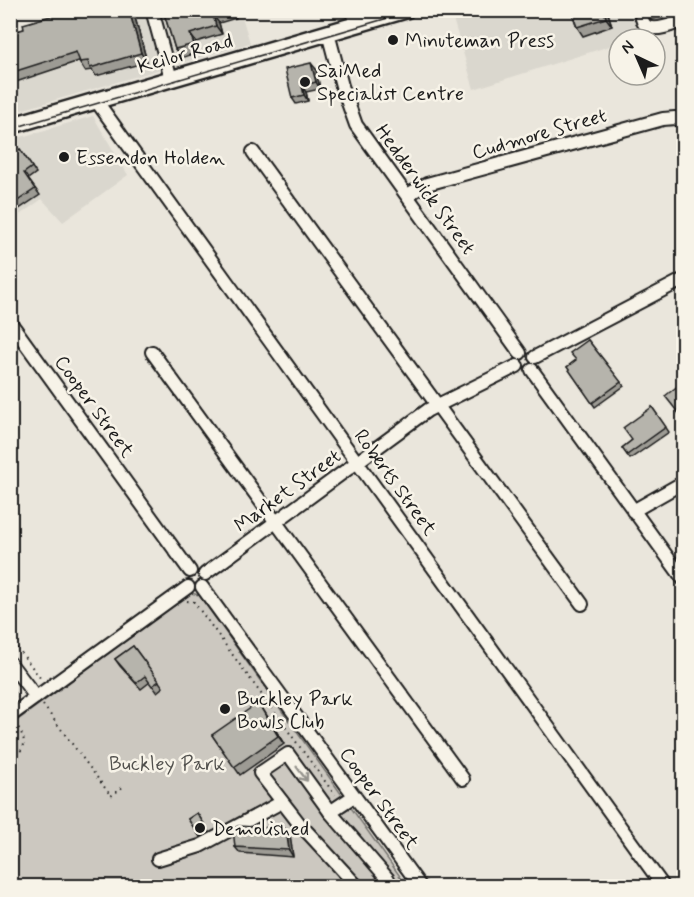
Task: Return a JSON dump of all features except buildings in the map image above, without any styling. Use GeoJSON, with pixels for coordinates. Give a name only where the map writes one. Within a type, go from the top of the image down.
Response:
{"type":"FeatureCollection","features":[{"type":"Feature","properties":{"kind":"main road","name":"Keilor Road"},"geometry":{"type":"LineString","coordinates":[[10,126],[328,33],[355,18],[406,10]]}},
{"type":"Feature","properties":{"kind":"street"},"geometry":{"type":"LineString","coordinates":[[152,10],[171,79]]}},
{"type":"Feature","properties":{"kind":"street"},"geometry":{"type":"LineString","coordinates":[[640,10],[645,24],[658,28],[684,17]]}},
{"type":"Feature","properties":{"kind":"street","name":"Hedderwick Street"},"geometry":{"type":"LineString","coordinates":[[328,33],[352,117],[520,353]]}},
{"type":"Feature","properties":{"kind":"street","name":"Roberts Street"},"geometry":{"type":"LineString","coordinates":[[98,100],[100,106],[663,886]]}},
{"type":"Feature","properties":{"kind":"street","name":"Cudmore Street"},"geometry":{"type":"LineString","coordinates":[[406,195],[427,184],[663,119],[675,118],[684,122]]}},
{"type":"Feature","properties":{"kind":"street"},"geometry":{"type":"LineString","coordinates":[[253,152],[582,604]]}},
{"type":"Feature","properties":{"kind":"street"},"geometry":{"type":"LineString","coordinates":[[535,357],[684,279]]}},
{"type":"Feature","properties":{"kind":"street","name":"Cooper Street"},"geometry":{"type":"LineString","coordinates":[[10,322],[190,571]]}},
{"type":"Feature","properties":{"kind":"street"},"geometry":{"type":"LineString","coordinates":[[152,352],[464,779]]}},
{"type":"Feature","properties":{"kind":"street"},"geometry":{"type":"LineString","coordinates":[[530,352],[535,357],[536,366],[532,370],[523,372],[517,366],[516,360],[520,353],[530,352]]}},
{"type":"Feature","properties":{"kind":"street","name":"Market Street"},"geometry":{"type":"LineString","coordinates":[[205,574],[438,405],[517,366]]}},
{"type":"Feature","properties":{"kind":"street"},"geometry":{"type":"LineString","coordinates":[[532,370],[684,580]]}},
{"type":"Feature","properties":{"kind":"street"},"geometry":{"type":"LineString","coordinates":[[633,511],[684,482]]}},
{"type":"Feature","properties":{"kind":"street"},"geometry":{"type":"LineString","coordinates":[[199,569],[205,574],[206,580],[202,587],[194,590],[188,587],[186,576],[190,571],[199,569]]}},
{"type":"Feature","properties":{"kind":"street"},"geometry":{"type":"LineString","coordinates":[[14,721],[188,587]]}},
{"type":"Feature","properties":{"kind":"street","name":"Cooper Street"},"geometry":{"type":"LineString","coordinates":[[202,587],[420,886]]}},
{"type":"Feature","properties":{"kind":"street"},"geometry":{"type":"LineString","coordinates":[[10,663],[40,702]]}},
{"type":"Feature","properties":{"kind":"street"},"geometry":{"type":"LineString","coordinates":[[357,886],[282,802],[260,773],[288,754],[330,812],[388,879],[378,886]]}},
{"type":"Feature","properties":{"kind":"street"},"geometry":{"type":"LineString","coordinates":[[330,812],[354,796]]}},
{"type":"Feature","properties":{"kind":"street"},"geometry":{"type":"LineString","coordinates":[[158,859],[200,846],[282,802]]}},
{"type":"Feature","properties":{"kind":"path"},"geometry":{"type":"LineString","coordinates":[[179,607],[188,601],[194,602],[342,804]]}},
{"type":"Feature","properties":{"kind":"path"},"geometry":{"type":"LineString","coordinates":[[52,699],[40,702],[111,796],[124,786]]}},
{"type":"Feature","properties":{"kind":"path"},"geometry":{"type":"LineString","coordinates":[[10,757],[21,752],[25,746],[25,739],[14,721]]}},
{"type":"Feature","properties":{"kind":"shaded area"},"geometry":{"type":"Polygon","coordinates":[[[240,10],[250,43],[11,113],[10,41],[103,11],[240,10]]]}},
{"type":"Feature","properties":{"kind":"shaded area"},"geometry":{"type":"Polygon","coordinates":[[[481,10],[684,11],[683,23],[667,28],[607,27],[607,47],[474,89],[453,19],[481,10]]]}},
{"type":"Feature","properties":{"kind":"shaded area","name":"Essendon Holden"},"geometry":{"type":"Polygon","coordinates":[[[93,116],[128,175],[63,222],[42,199],[11,221],[11,140],[93,116]]]}},
{"type":"Feature","properties":{"kind":"green space","name":"Buckley Park"},"geometry":{"type":"Polygon","coordinates":[[[191,593],[199,595],[407,886],[11,886],[11,725],[191,593]]]}},
{"type":"Feature","properties":{"kind":"tram line"},"geometry":{"type":"LineString","coordinates":[[10,129],[415,10]]}},
{"type":"Feature","properties":{"kind":"place","name":"Minuteman Press"},"geometry":{"type":"Point","coordinates":[393,40]}},
{"type":"Feature","properties":{"kind":"place","name":"SaiMed Specialist Centre"},"geometry":{"type":"Point","coordinates":[305,82]}},
{"type":"Feature","properties":{"kind":"place","name":"Essendon Holden"},"geometry":{"type":"Point","coordinates":[64,157]}},
{"type":"Feature","properties":{"kind":"place","name":"Buckley Park Bowls Club"},"geometry":{"type":"Point","coordinates":[225,709]}},
{"type":"Feature","properties":{"kind":"place","name":"Demolished"},"geometry":{"type":"Point","coordinates":[200,828]}}]}
